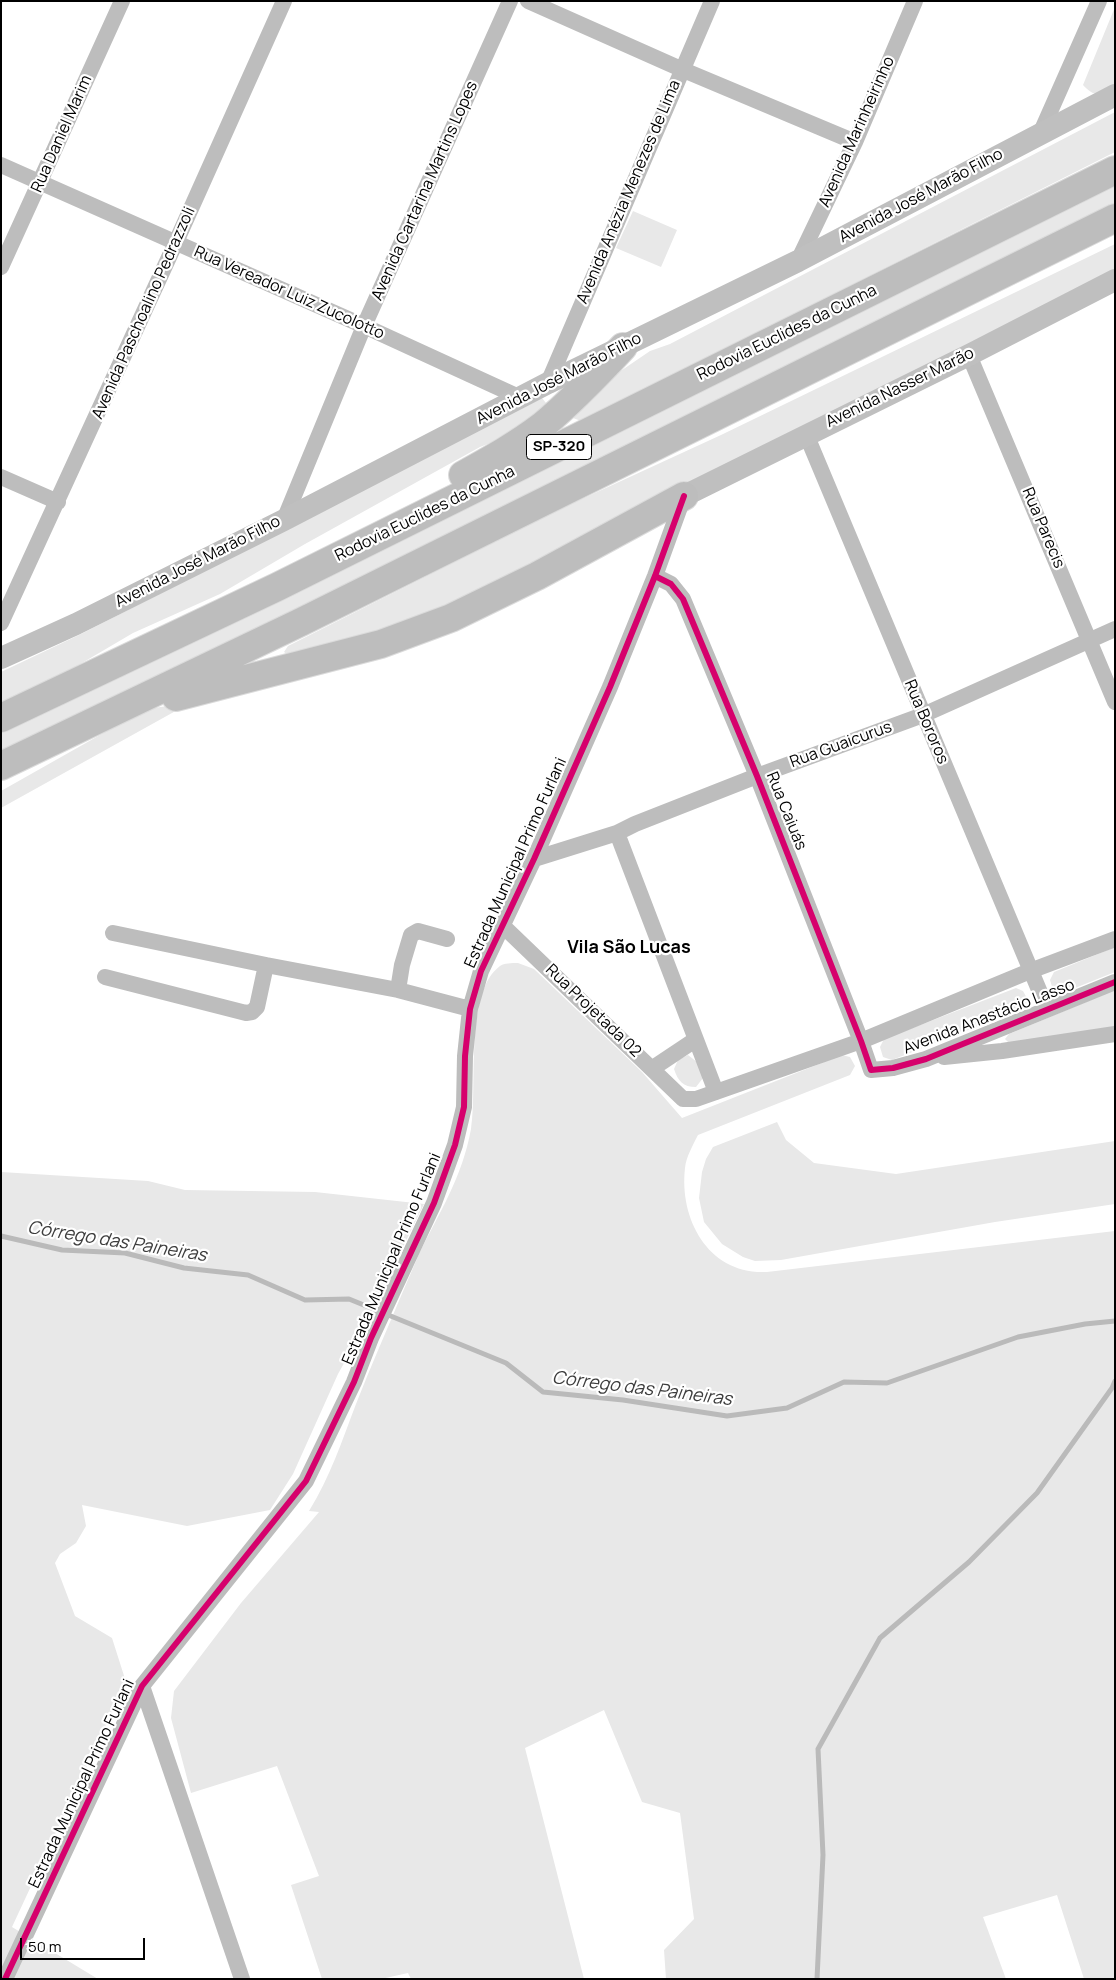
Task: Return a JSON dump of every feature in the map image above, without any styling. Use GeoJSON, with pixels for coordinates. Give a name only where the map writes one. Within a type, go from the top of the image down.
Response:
{"type":"FeatureCollection","features":[{"type":"Feature","properties":{"kind":"highway","name":"Rodovia Euclides da Cunha"},"geometry":{"type":"LineString","coordinates":[[1,718],[315,568],[1115,170]]}},
{"type":"Feature","properties":{"kind":"highway","name":"SP-320"},"geometry":{"type":"LineString","coordinates":[[1,766],[319,613],[1115,218]]}},
{"type":"Feature","properties":{"kind":"highway"},"geometry":{"type":"LineString","coordinates":[[315,568],[386,520],[503,452],[541,426],[584,389],[622,347]]}},
{"type":"Feature","properties":{"kind":"highway"},"geometry":{"type":"LineString","coordinates":[[96,721],[204,688],[381,644],[451,618],[536,576],[684,496]]}},
{"type":"Feature","properties":{"kind":"main road","name":"Avenida José Marão Filho"},"geometry":{"type":"LineString","coordinates":[[1,658],[76,624],[284,520],[548,383],[798,261],[1041,132],[1115,95]]}},
{"type":"Feature","properties":{"kind":"main road","name":"Avenida Nasser Marão"},"geometry":{"type":"LineString","coordinates":[[684,496],[969,355],[1115,280]]}},
{"type":"Feature","properties":{"kind":"street","name":"Rua Daniel Marim"},"geometry":{"type":"LineString","coordinates":[[1,267],[122,1]]}},
{"type":"Feature","properties":{"kind":"street","name":"Avenida Paschoalino Pedrazzoli"},"geometry":{"type":"LineString","coordinates":[[1,623],[58,502],[284,1]]}},
{"type":"Feature","properties":{"kind":"street","name":"Avenida Cartarina Martins Lopes"},"geometry":{"type":"LineString","coordinates":[[284,520],[364,326],[510,1]]}},
{"type":"Feature","properties":{"kind":"street"},"geometry":{"type":"LineString","coordinates":[[528,1],[855,142]]}},
{"type":"Feature","properties":{"kind":"street","name":"Avenida Anézia Menezes de Lima"},"geometry":{"type":"LineString","coordinates":[[548,383],[712,1]]}},
{"type":"Feature","properties":{"kind":"street","name":"Avenida Marinheirinho"},"geometry":{"type":"LineString","coordinates":[[798,261],[855,142],[916,1]]}},
{"type":"Feature","properties":{"kind":"street"},"geometry":{"type":"LineString","coordinates":[[1041,132],[1099,1]]}},
{"type":"Feature","properties":{"kind":"street","name":"Rua Vereador Luiz Zucolotto"},"geometry":{"type":"LineString","coordinates":[[1,165],[364,326],[521,398]]}},
{"type":"Feature","properties":{"kind":"street","name":"Rua Parecis"},"geometry":{"type":"LineString","coordinates":[[969,355],[1115,702]]}},
{"type":"Feature","properties":{"kind":"street","name":"Rua Bororos"},"geometry":{"type":"LineString","coordinates":[[806,434],[1047,1009]]}},
{"type":"Feature","properties":{"kind":"street"},"geometry":{"type":"LineString","coordinates":[[1,477],[58,502]]}},
{"type":"Feature","properties":{"kind":"street","name":"Estrada Municipal Primo Furlani"},"geometry":{"type":"LineString","coordinates":[[5,1979],[142,1686],[306,1481],[354,1382],[371,1338],[434,1203],[455,1145],[464,1107],[465,1056],[470,1009],[481,971],[534,859],[606,696],[655,576],[684,496]]}},
{"type":"Feature","properties":{"kind":"street","name":"Rua Caiuás"},"geometry":{"type":"LineString","coordinates":[[655,576],[671,584],[684,599],[757,776],[862,1041],[871,1070]]}},
{"type":"Feature","properties":{"kind":"street","name":"Rua Guaicurus"},"geometry":{"type":"LineString","coordinates":[[534,859],[617,833],[635,824],[757,776],[923,715],[1089,639],[1115,629]]}},
{"type":"Feature","properties":{"kind":"street"},"geometry":{"type":"LineString","coordinates":[[617,833],[716,1092]]}},
{"type":"Feature","properties":{"kind":"street","name":"Rua Projetada 02"},"geometry":{"type":"LineString","coordinates":[[502,925],[653,1068],[683,1099]]}},
{"type":"Feature","properties":{"kind":"street"},"geometry":{"type":"LineString","coordinates":[[398,990],[402,965],[411,935],[418,931],[447,939]]}},
{"type":"Feature","properties":{"kind":"street"},"geometry":{"type":"LineString","coordinates":[[113,933],[398,990],[470,1009]]}},
{"type":"Feature","properties":{"kind":"street","name":"Avenida Anastácio Lasso"},"geometry":{"type":"LineString","coordinates":[[683,1099],[696,1099],[862,1041],[1115,938]]}},
{"type":"Feature","properties":{"kind":"street"},"geometry":{"type":"LineString","coordinates":[[105,977],[246,1013],[252,1012],[258,1007],[266,965]]}},
{"type":"Feature","properties":{"kind":"street","name":"Avenida Anastácio Lasso"},"geometry":{"type":"LineString","coordinates":[[871,1070],[893,1068],[926,1059],[1115,982]]}},
{"type":"Feature","properties":{"kind":"street"},"geometry":{"type":"LineString","coordinates":[[926,1059],[1002,1051],[1115,1034]]}},
{"type":"Feature","properties":{"kind":"street"},"geometry":{"type":"LineString","coordinates":[[653,1068],[695,1040]]}},
{"type":"Feature","properties":{"kind":"street"},"geometry":{"type":"LineString","coordinates":[[142,1686],[242,1979]]}},
{"type":"Feature","properties":{"kind":"shaded area"},"geometry":{"type":"Polygon","coordinates":[[[1115,7],[1115,86],[1102,93],[1095,94],[1083,85],[1115,7]]]}},
{"type":"Feature","properties":{"kind":"shaded area"},"geometry":{"type":"Polygon","coordinates":[[[1115,112],[1115,152],[581,421],[573,418],[574,409],[581,398],[650,351],[670,344],[1115,112]]]}},
{"type":"Feature","properties":{"kind":"shaded area"},"geometry":{"type":"Polygon","coordinates":[[[1115,181],[1115,207],[1,757],[1,731],[1115,181]]]}},
{"type":"Feature","properties":{"kind":"shaded area"},"geometry":{"type":"Polygon","coordinates":[[[633,211],[677,230],[661,267],[616,248],[633,211]]]}},
{"type":"Feature","properties":{"kind":"shaded area"},"geometry":{"type":"Polygon","coordinates":[[[1115,244],[1115,269],[448,614],[292,658],[284,652],[288,646],[558,510],[721,435],[1115,244]]]}},
{"type":"Feature","properties":{"kind":"shaded area"},"geometry":{"type":"Polygon","coordinates":[[[542,398],[546,403],[545,412],[534,426],[480,447],[305,544],[220,594],[133,633],[65,673],[1,704],[1,672],[79,635],[542,398]]]}},
{"type":"Feature","properties":{"kind":"shaded area"},"geometry":{"type":"Polygon","coordinates":[[[190,703],[1,808],[1,791],[146,709],[190,703]]]}},
{"type":"Feature","properties":{"kind":"shaded area"},"geometry":{"type":"Polygon","coordinates":[[[1115,947],[1115,972],[1060,994],[1053,990],[1050,980],[1054,972],[1115,947]]]}},
{"type":"Feature","properties":{"kind":"shaded area"},"geometry":{"type":"Polygon","coordinates":[[[518,963],[534,969],[642,1072],[682,1118],[842,1055],[850,1057],[855,1066],[850,1075],[698,1135],[688,1155],[685,1168],[684,1188],[687,1207],[693,1225],[702,1241],[714,1254],[729,1264],[747,1271],[767,1272],[1115,1231],[1115,1979],[1084,1979],[1057,1895],[983,1917],[1006,1979],[666,1979],[664,1950],[694,1919],[680,1813],[642,1802],[604,1710],[525,1748],[584,1979],[411,1979],[408,1973],[381,1979],[322,1979],[291,1885],[319,1876],[277,1766],[191,1793],[171,1718],[174,1691],[241,1603],[319,1512],[309,1511],[341,1445],[367,1377],[419,1254],[450,1194],[462,1163],[471,1129],[475,1042],[481,997],[489,979],[500,966],[518,963]]]}},
{"type":"Feature","properties":{"kind":"shaded area"},"geometry":{"type":"Polygon","coordinates":[[[1016,988],[1023,991],[1028,1000],[1024,1008],[892,1060],[883,1057],[880,1047],[884,1039],[1016,988]]]}},
{"type":"Feature","properties":{"kind":"shaded area"},"geometry":{"type":"Polygon","coordinates":[[[1115,990],[1115,1027],[1009,1043],[1005,1039],[1009,1034],[1115,990]]]}},
{"type":"Feature","properties":{"kind":"shaded area"},"geometry":{"type":"Polygon","coordinates":[[[688,1055],[697,1062],[703,1078],[696,1087],[688,1086],[682,1082],[677,1077],[674,1069],[678,1060],[688,1055]]]}},
{"type":"Feature","properties":{"kind":"shaded area"},"geometry":{"type":"Polygon","coordinates":[[[777,1122],[786,1140],[814,1163],[896,1174],[1115,1141],[1115,1204],[995,1222],[781,1260],[755,1261],[743,1257],[722,1244],[704,1222],[699,1198],[702,1172],[706,1159],[713,1147],[777,1122]]]}},
{"type":"Feature","properties":{"kind":"shaded area"},"geometry":{"type":"Polygon","coordinates":[[[1,1172],[148,1181],[185,1190],[315,1192],[424,1204],[362,1331],[338,1374],[293,1474],[270,1510],[187,1526],[82,1505],[86,1526],[76,1543],[60,1554],[55,1563],[75,1616],[112,1638],[126,1682],[12,1927],[98,1979],[1,1979],[1,1172]]]}},
{"type":"Feature","properties":{"kind":"waterway","name":"Córrego das Paineiras"},"geometry":{"type":"LineString","coordinates":[[1,1236],[62,1250],[125,1253],[184,1268],[248,1275],[305,1300],[349,1299],[506,1363],[543,1392],[623,1400],[727,1416],[787,1408],[844,1382],[887,1383],[1018,1337],[1085,1324],[1115,1321]]}},
{"type":"Feature","properties":{"kind":"waterway"},"geometry":{"type":"LineString","coordinates":[[817,1979],[823,1855],[818,1749],[880,1638],[969,1562],[1037,1493],[1112,1388],[1115,1381]]}},
{"type":"Feature","properties":{"kind":"cycle path"},"geometry":{"type":"LineString","coordinates":[[5,1979],[142,1686],[306,1481],[354,1382],[371,1338],[434,1203],[455,1145],[464,1107],[465,1056],[470,1009],[481,971],[534,859],[610,687],[655,576],[684,496]]}},
{"type":"Feature","properties":{"kind":"cycle path"},"geometry":{"type":"LineString","coordinates":[[655,576],[671,584],[683,599],[757,776],[871,1070],[893,1068],[926,1059],[1115,982]]}},
{"type":"Feature","properties":{"kind":"district","name":"Vila São Lucas"},"geometry":{"type":"Point","coordinates":[629,948]}}]}
